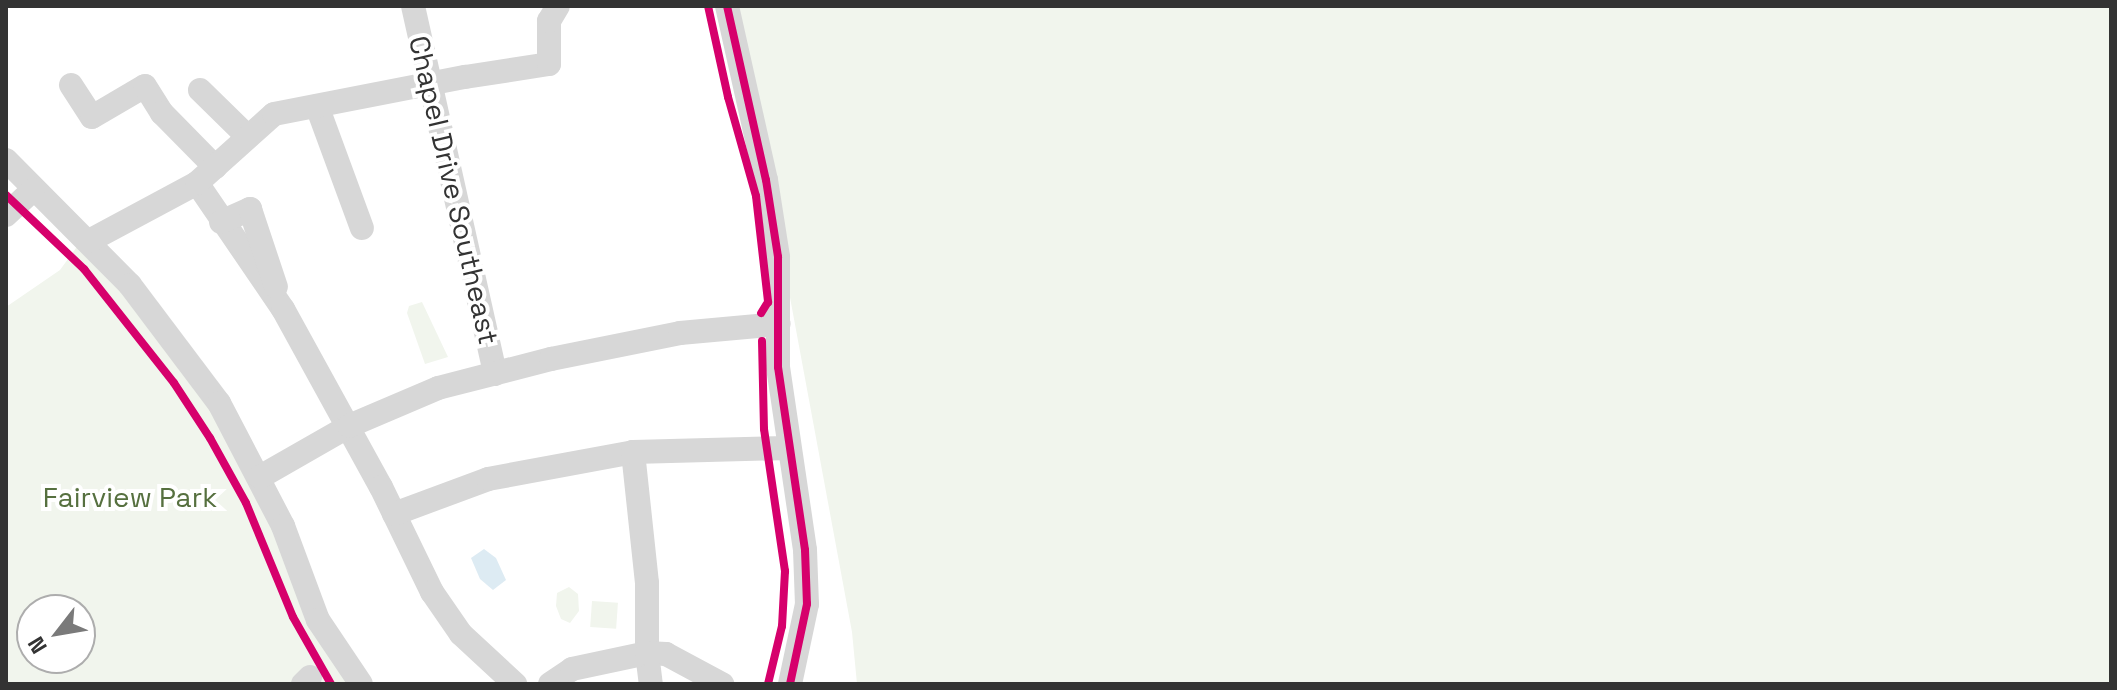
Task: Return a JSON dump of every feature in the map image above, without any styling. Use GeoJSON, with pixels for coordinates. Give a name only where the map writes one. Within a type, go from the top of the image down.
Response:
{"type":"FeatureCollection","features":[{"type":"Feature","properties":{"kind":"street","name":"Chapel Drive Southeast"},"geometry":{"type":"LineString","coordinates":[[413,6],[495,374]]}},
{"type":"Feature","properties":{"kind":"street"},"geometry":{"type":"LineString","coordinates":[[89,241],[206,175],[274,114],[429,83],[549,64],[549,21],[558,6]]}},
{"type":"Feature","properties":{"kind":"street"},"geometry":{"type":"LineString","coordinates":[[727,6],[766,180],[778,257],[778,367],[805,550],[807,604],[790,684]]}},
{"type":"Feature","properties":{"kind":"street"},"geometry":{"type":"LineString","coordinates":[[71,85],[92,117],[145,86],[206,175],[221,222],[283,309],[349,426],[432,592],[461,634],[515,684]]}},
{"type":"Feature","properties":{"kind":"street"},"geometry":{"type":"LineString","coordinates":[[200,90],[248,137]]}},
{"type":"Feature","properties":{"kind":"street"},"geometry":{"type":"LineString","coordinates":[[317,106],[362,228]]}},
{"type":"Feature","properties":{"kind":"street"},"geometry":{"type":"LineString","coordinates":[[6,160],[33,190],[89,241],[178,344],[219,403],[288,536],[318,620],[361,684]]}},
{"type":"Feature","properties":{"kind":"street"},"geometry":{"type":"LineString","coordinates":[[6,215],[33,190]]}},
{"type":"Feature","properties":{"kind":"street"},"geometry":{"type":"LineString","coordinates":[[260,477],[349,426],[438,388],[680,333],[779,324]]}},
{"type":"Feature","properties":{"kind":"street"},"geometry":{"type":"LineString","coordinates":[[394,514],[488,479],[633,452],[789,448]]}},
{"type":"Feature","properties":{"kind":"street"},"geometry":{"type":"LineString","coordinates":[[633,452],[647,583],[647,653],[651,684]]}},
{"type":"Feature","properties":{"kind":"street"},"geometry":{"type":"LineString","coordinates":[[550,684],[572,669],[647,653],[666,654],[722,684]]}},
{"type":"Feature","properties":{"kind":"green space"},"geometry":{"type":"Polygon","coordinates":[[[736,6],[2111,6],[2111,684],[857,684],[852,632],[736,6]]]}},
{"type":"Feature","properties":{"kind":"green space","name":"Fairview Park"},"geometry":{"type":"Polygon","coordinates":[[[84,237],[178,344],[361,684],[6,684],[6,307],[60,270],[84,237]]]}},
{"type":"Feature","properties":{"kind":"green space"},"geometry":{"type":"Polygon","coordinates":[[[422,302],[448,357],[425,364],[407,313],[409,306],[422,302]]]}},
{"type":"Feature","properties":{"kind":"green space"},"geometry":{"type":"Polygon","coordinates":[[[569,587],[578,594],[579,611],[570,623],[561,619],[556,606],[557,593],[569,587]]]}},
{"type":"Feature","properties":{"kind":"green space"},"geometry":{"type":"Polygon","coordinates":[[[592,601],[618,603],[616,629],[590,627],[592,601]]]}},
{"type":"Feature","properties":{"kind":"shaded area"},"geometry":{"type":"Polygon","coordinates":[[[484,549],[496,558],[506,580],[493,590],[480,579],[471,558],[484,549]]]}},
{"type":"Feature","properties":{"kind":"cycle path"},"geometry":{"type":"LineString","coordinates":[[708,6],[728,97],[756,196],[768,302],[761,313]]}},
{"type":"Feature","properties":{"kind":"cycle path"},"geometry":{"type":"LineString","coordinates":[[727,6],[766,180],[778,257],[778,367],[805,550],[807,604],[790,684]]}},
{"type":"Feature","properties":{"kind":"cycle path"},"geometry":{"type":"LineString","coordinates":[[6,195],[84,269],[174,383],[210,438],[246,503],[293,617],[331,684]]}},
{"type":"Feature","properties":{"kind":"cycle path"},"geometry":{"type":"LineString","coordinates":[[762,341],[764,429],[785,571],[782,626],[768,684]]}}]}
